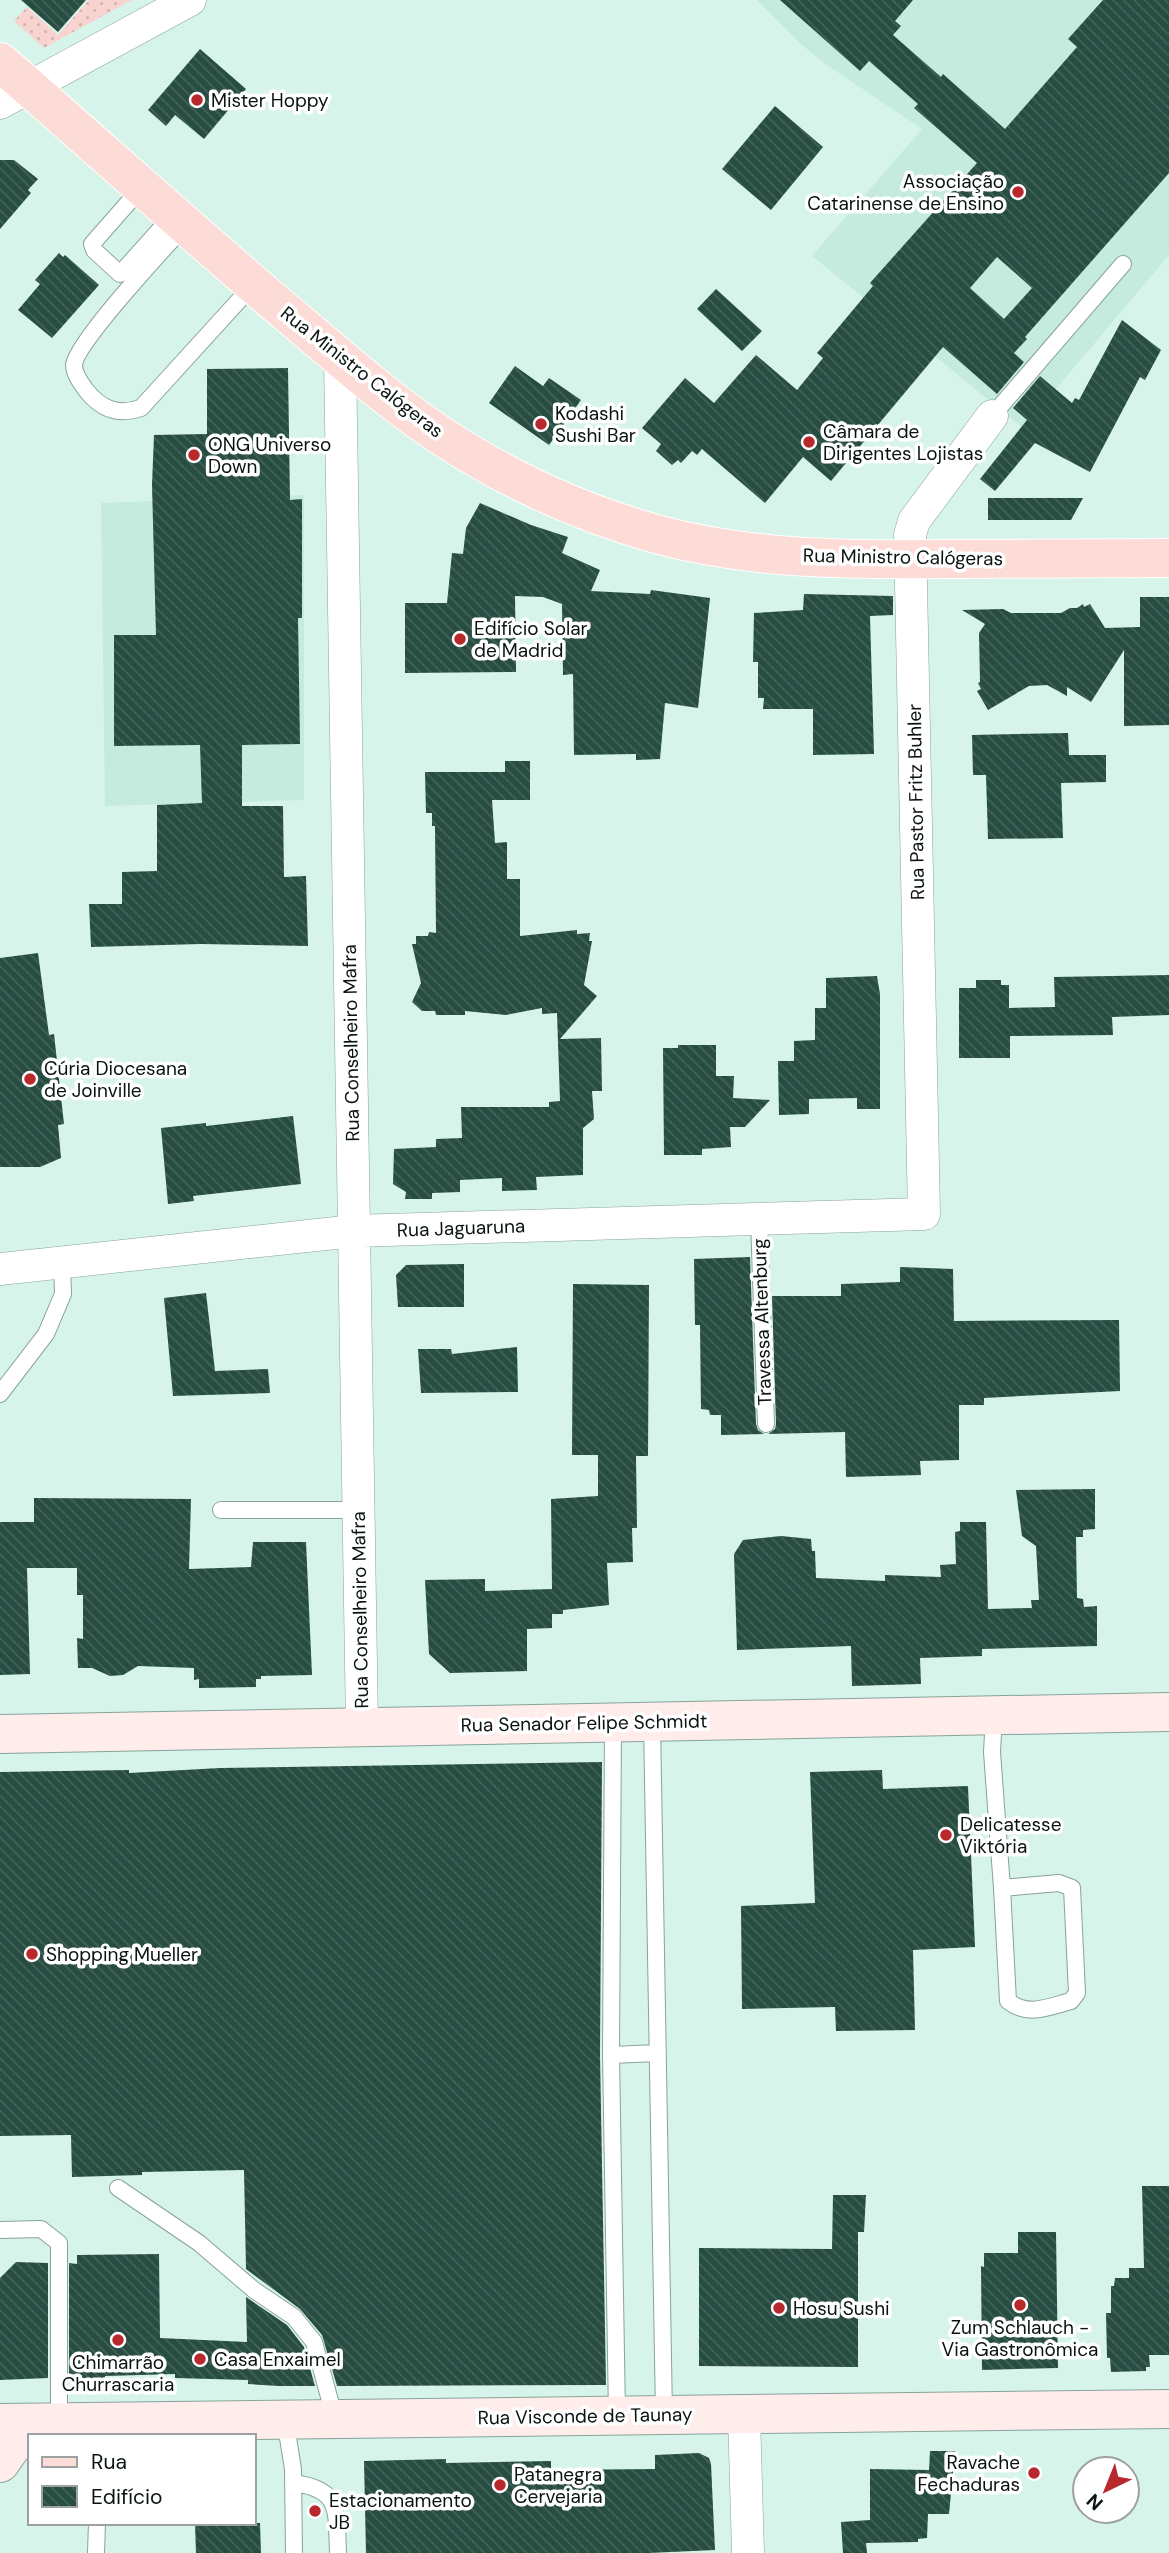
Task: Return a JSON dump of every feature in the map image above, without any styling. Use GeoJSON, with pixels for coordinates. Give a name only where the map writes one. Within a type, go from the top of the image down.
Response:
{"type":"FeatureCollection","features":[{"type":"Feature","properties":{"kind":"main road","name":"Rua Ministro Calógeras"},"geometry":{"type":"LineString","coordinates":[[0,62],[15,95],[142,187],[340,359],[430,428],[482,462],[540,491],[592,513],[659,534],[730,548],[804,556],[911,559],[1169,558]]}},
{"type":"Feature","properties":{"kind":"main road","name":"Rua Senador Felipe Schmidt"},"geometry":{"type":"LineString","coordinates":[[0,1734],[1169,1712]]}},
{"type":"Feature","properties":{"kind":"main road","name":"Rua Visconde de Taunay"},"geometry":{"type":"LineString","coordinates":[[0,2423],[144,2429],[285,2419],[1169,2409]]}},
{"type":"Feature","properties":{"kind":"main road"},"geometry":{"type":"LineString","coordinates":[[32,2434],[50,2423]]}},
{"type":"Feature","properties":{"kind":"main road"},"geometry":{"type":"LineString","coordinates":[[0,2463],[12,2446],[28,2436]]}},
{"type":"Feature","properties":{"kind":"street"},"geometry":{"type":"LineString","coordinates":[[15,95],[190,0]]}},
{"type":"Feature","properties":{"kind":"street","name":"Rua Conselheiro Mafra"},"geometry":{"type":"LineString","coordinates":[[340,359],[362,1727]]}},
{"type":"Feature","properties":{"kind":"street","name":"Rua Pastor Fritz Buhler"},"geometry":{"type":"LineString","coordinates":[[924,1214],[910,535],[914,521],[992,416]]}},
{"type":"Feature","properties":{"kind":"street","name":"Rua Jaguaruna"},"geometry":{"type":"LineString","coordinates":[[0,1269],[354,1231],[924,1214]]}},
{"type":"Feature","properties":{"kind":"street"},"geometry":{"type":"LineString","coordinates":[[744,2414],[748,2553]]}},
{"type":"Feature","properties":{"kind":"lane"},"geometry":{"type":"LineString","coordinates":[[125,279],[94,250],[92,244],[142,187]]}},
{"type":"Feature","properties":{"kind":"lane"},"geometry":{"type":"LineString","coordinates":[[178,221],[125,279],[78,352],[74,366],[80,381],[93,398],[110,410],[127,413],[141,408],[253,285]]}},
{"type":"Feature","properties":{"kind":"lane"},"geometry":{"type":"LineString","coordinates":[[992,416],[1123,264]]}},
{"type":"Feature","properties":{"kind":"lane","name":"Travessa Altenburg"},"geometry":{"type":"LineString","coordinates":[[759,1220],[766,1424]]}},
{"type":"Feature","properties":{"kind":"lane"},"geometry":{"type":"LineString","coordinates":[[0,1394],[46,1334],[63,1294],[62,1262]]}},
{"type":"Feature","properties":{"kind":"lane"},"geometry":{"type":"LineString","coordinates":[[221,1510],[359,1510]]}},
{"type":"Feature","properties":{"kind":"lane"},"geometry":{"type":"LineString","coordinates":[[994,1715],[992,1752],[1007,2001],[1018,2010],[1030,2011],[1071,2001],[1077,1993],[1072,1888],[1059,1883],[1002,1888]]}},
{"type":"Feature","properties":{"kind":"lane"},"geometry":{"type":"LineString","coordinates":[[652,1722],[664,2415]]}},
{"type":"Feature","properties":{"kind":"lane"},"geometry":{"type":"LineString","coordinates":[[613,1723],[611,2055],[617,2415]]}},
{"type":"Feature","properties":{"kind":"lane"},"geometry":{"type":"LineString","coordinates":[[611,2055],[658,2053]]}},
{"type":"Feature","properties":{"kind":"lane"},"geometry":{"type":"LineString","coordinates":[[118,2188],[199,2243],[254,2290],[295,2317],[314,2342],[335,2419]]}},
{"type":"Feature","properties":{"kind":"lane"},"geometry":{"type":"LineString","coordinates":[[0,2230],[41,2229],[59,2243],[50,2423]]}},
{"type":"Feature","properties":{"kind":"lane"},"geometry":{"type":"LineString","coordinates":[[285,2419],[293,2483],[294,2553]]}},
{"type":"Feature","properties":{"kind":"lane"},"geometry":{"type":"LineString","coordinates":[[293,2483],[313,2485],[325,2490],[336,2519],[338,2553]]}},
{"type":"Feature","properties":{"kind":"lane"},"geometry":{"type":"LineString","coordinates":[[96,2553],[97,2525]]}},
{"type":"Feature","properties":{"kind":"shaded area"},"geometry":{"type":"Polygon","coordinates":[[[89,0],[132,0],[44,48],[14,21],[27,7],[58,35],[89,0]]]}},
{"type":"Feature","properties":{"kind":"shaded area","name":"Associação Catarinense de Ensino"},"geometry":{"type":"Polygon","coordinates":[[[757,0],[1169,0],[1169,255],[1023,428],[812,256],[922,129],[824,63],[757,0]]]}},
{"type":"Feature","properties":{"kind":"shaded area"},"geometry":{"type":"Polygon","coordinates":[[[304,495],[304,800],[105,806],[101,503],[304,495]]]}},
{"type":"Feature","properties":{"kind":"building"},"geometry":{"type":"Polygon","coordinates":[[[21,0],[86,0],[58,32],[21,0]]]}},
{"type":"Feature","properties":{"kind":"building"},"geometry":{"type":"Polygon","coordinates":[[[780,0],[913,0],[895,21],[901,26],[893,35],[941,77],[943,74],[1005,129],[1077,47],[1068,39],[1103,0],[1169,0],[1169,173],[1025,337],[1027,339],[1014,353],[1024,362],[997,394],[943,347],[831,481],[803,457],[765,503],[702,449],[697,455],[692,451],[681,463],[678,460],[672,465],[656,451],[661,444],[642,428],[685,378],[714,403],[756,355],[797,390],[823,358],[817,353],[873,286],[870,283],[977,163],[914,108],[918,104],[869,61],[860,71],[780,0]],[[997,257],[970,288],[1004,319],[1032,288],[997,257]]]}},
{"type":"Feature","properties":{"kind":"building","name":"Mister Hoppy"},"geometry":{"type":"Polygon","coordinates":[[[200,49],[246,89],[204,139],[175,115],[166,126],[148,110],[200,49]]]}},
{"type":"Feature","properties":{"kind":"building"},"geometry":{"type":"Polygon","coordinates":[[[775,106],[823,147],[771,210],[722,169],[775,106]]]}},
{"type":"Feature","properties":{"kind":"building"},"geometry":{"type":"Polygon","coordinates":[[[0,160],[14,160],[38,179],[28,190],[31,193],[0,229],[0,160]]]}},
{"type":"Feature","properties":{"kind":"building"},"geometry":{"type":"Polygon","coordinates":[[[59,253],[63,257],[65,255],[99,285],[52,338],[18,310],[40,284],[35,280],[59,253]]]}},
{"type":"Feature","properties":{"kind":"building"},"geometry":{"type":"Polygon","coordinates":[[[716,289],[762,331],[742,351],[697,309],[716,289]]]}},
{"type":"Feature","properties":{"kind":"building"},"geometry":{"type":"Polygon","coordinates":[[[1122,320],[1161,350],[1145,380],[1140,377],[1090,472],[1035,443],[995,491],[980,479],[1027,420],[1013,408],[1040,376],[1072,403],[1075,398],[1079,400],[1122,320]]]}},
{"type":"Feature","properties":{"kind":"building","name":"Kodashi Sushi Bar"},"geometry":{"type":"Polygon","coordinates":[[[515,366],[543,386],[549,378],[581,400],[549,445],[489,403],[515,366]]]}},
{"type":"Feature","properties":{"kind":"building"},"geometry":{"type":"Polygon","coordinates":[[[288,368],[290,500],[302,499],[302,618],[298,618],[300,744],[242,745],[242,806],[283,806],[284,877],[306,876],[308,946],[201,944],[91,947],[89,904],[122,904],[122,872],[157,871],[157,805],[202,803],[200,745],[114,746],[114,635],[156,635],[152,485],[154,435],[207,434],[207,369],[288,368]]]}},
{"type":"Feature","properties":{"kind":"building"},"geometry":{"type":"Polygon","coordinates":[[[988,498],[1083,498],[1071,520],[988,520],[988,498]]]}},
{"type":"Feature","properties":{"kind":"building"},"geometry":{"type":"Polygon","coordinates":[[[480,503],[531,525],[568,537],[562,553],[600,570],[591,591],[650,594],[651,590],[710,598],[698,708],[665,703],[660,759],[636,760],[636,754],[574,755],[573,674],[563,675],[562,604],[543,597],[515,596],[516,672],[405,673],[405,603],[447,603],[452,553],[463,554],[466,528],[480,503]]]}},
{"type":"Feature","properties":{"kind":"building"},"geometry":{"type":"Polygon","coordinates":[[[804,594],[893,596],[893,615],[870,616],[874,754],[813,755],[813,709],[763,709],[764,698],[758,698],[758,662],[753,662],[754,613],[803,610],[804,594]]]}},
{"type":"Feature","properties":{"kind":"building"},"geometry":{"type":"Polygon","coordinates":[[[1140,597],[1169,597],[1169,725],[1124,726],[1124,650],[1091,702],[1067,687],[1067,696],[1047,685],[1029,686],[988,710],[977,691],[981,689],[978,683],[979,633],[985,624],[962,610],[1003,609],[1011,613],[1061,613],[1070,608],[1090,604],[1105,628],[1140,627],[1140,597]]]}},
{"type":"Feature","properties":{"kind":"building"},"geometry":{"type":"Polygon","coordinates":[[[1068,733],[1069,755],[1106,755],[1106,782],[1061,783],[1063,838],[988,839],[986,775],[973,775],[972,735],[1068,733]]]}},
{"type":"Feature","properties":{"kind":"building"},"geometry":{"type":"Polygon","coordinates":[[[505,761],[530,761],[530,800],[492,800],[495,843],[507,842],[507,879],[520,879],[520,936],[577,930],[577,934],[590,933],[589,941],[592,941],[584,985],[597,996],[560,1039],[601,1038],[602,1091],[592,1091],[594,1119],[583,1128],[583,1175],[536,1177],[537,1190],[502,1191],[502,1178],[460,1180],[460,1192],[432,1193],[432,1199],[405,1199],[406,1192],[393,1184],[394,1149],[436,1147],[436,1139],[462,1138],[461,1107],[549,1107],[549,1102],[560,1101],[557,1013],[542,1014],[542,1008],[506,1015],[465,1011],[465,1015],[436,1015],[435,1011],[422,1011],[412,1002],[421,983],[412,944],[416,944],[416,936],[436,933],[435,826],[432,826],[432,813],[426,813],[425,772],[505,772],[505,761]]]}},
{"type":"Feature","properties":{"kind":"building","name":"Cúria Diocesana de Joinville"},"geometry":{"type":"Polygon","coordinates":[[[38,953],[49,1035],[54,1034],[64,1124],[58,1125],[61,1158],[40,1167],[0,1167],[0,958],[38,953]]]}},
{"type":"Feature","properties":{"kind":"building"},"geometry":{"type":"Polygon","coordinates":[[[1169,975],[1169,1015],[1112,1017],[1113,1035],[1010,1036],[1010,1058],[959,1058],[959,988],[976,988],[976,980],[1001,980],[1001,985],[1009,985],[1009,1008],[1055,1007],[1054,977],[1169,975]]]}},
{"type":"Feature","properties":{"kind":"building"},"geometry":{"type":"Polygon","coordinates":[[[877,976],[880,994],[880,1109],[857,1109],[857,1098],[809,1099],[809,1114],[779,1115],[778,1061],[794,1061],[794,1041],[815,1040],[815,1008],[826,1008],[826,978],[877,976]]]}},
{"type":"Feature","properties":{"kind":"building"},"geometry":{"type":"Polygon","coordinates":[[[678,1045],[716,1045],[716,1076],[734,1076],[733,1098],[770,1100],[745,1127],[730,1127],[731,1147],[702,1149],[702,1155],[664,1155],[663,1048],[678,1048],[678,1045]]]}},
{"type":"Feature","properties":{"kind":"building"},"geometry":{"type":"Polygon","coordinates":[[[293,1116],[301,1184],[193,1196],[194,1201],[168,1204],[161,1128],[293,1116]]]}},
{"type":"Feature","properties":{"kind":"building"},"geometry":{"type":"Polygon","coordinates":[[[750,1257],[756,1424],[758,1430],[764,1434],[721,1435],[721,1415],[710,1415],[709,1410],[701,1409],[700,1325],[695,1325],[694,1259],[750,1257]]]}},
{"type":"Feature","properties":{"kind":"building"},"geometry":{"type":"Polygon","coordinates":[[[464,1264],[464,1307],[398,1307],[396,1275],[406,1265],[464,1264]]]}},
{"type":"Feature","properties":{"kind":"building"},"geometry":{"type":"Polygon","coordinates":[[[900,1267],[953,1269],[954,1321],[1119,1320],[1120,1391],[984,1398],[984,1405],[959,1405],[959,1460],[920,1461],[921,1475],[846,1477],[845,1432],[768,1434],[775,1429],[776,1424],[772,1296],[841,1296],[841,1284],[900,1282],[900,1267]]]}},
{"type":"Feature","properties":{"kind":"building"},"geometry":{"type":"Polygon","coordinates":[[[573,1284],[649,1285],[648,1456],[636,1456],[637,1528],[632,1528],[633,1562],[607,1563],[609,1605],[563,1610],[563,1614],[552,1614],[552,1628],[527,1629],[527,1671],[450,1673],[429,1654],[425,1580],[485,1579],[485,1591],[552,1589],[551,1499],[598,1496],[598,1455],[572,1455],[573,1284]]]}},
{"type":"Feature","properties":{"kind":"building"},"geometry":{"type":"Polygon","coordinates":[[[206,1293],[215,1371],[268,1369],[270,1393],[173,1396],[164,1298],[206,1293]]]}},
{"type":"Feature","properties":{"kind":"building"},"geometry":{"type":"Polygon","coordinates":[[[517,1347],[518,1392],[421,1393],[418,1349],[451,1349],[452,1354],[517,1347]]]}},
{"type":"Feature","properties":{"kind":"building"},"geometry":{"type":"Polygon","coordinates":[[[1095,1489],[1095,1529],[1083,1530],[1083,1537],[1076,1537],[1077,1598],[1083,1599],[1084,1607],[1097,1606],[1097,1646],[982,1649],[982,1656],[920,1658],[921,1684],[852,1686],[851,1646],[737,1650],[734,1554],[743,1540],[781,1536],[811,1539],[812,1551],[815,1551],[816,1578],[885,1581],[885,1575],[941,1577],[940,1565],[956,1564],[955,1532],[960,1531],[960,1522],[986,1522],[988,1609],[1032,1608],[1031,1600],[1039,1600],[1036,1546],[1022,1536],[1016,1490],[1095,1489]]]}},
{"type":"Feature","properties":{"kind":"building"},"geometry":{"type":"Polygon","coordinates":[[[34,1498],[191,1499],[189,1569],[251,1567],[253,1542],[306,1542],[312,1675],[261,1676],[261,1679],[256,1679],[256,1687],[199,1688],[199,1679],[194,1680],[194,1668],[138,1666],[123,1675],[110,1676],[92,1668],[78,1668],[77,1638],[83,1639],[83,1595],[77,1595],[77,1568],[27,1568],[30,1674],[0,1675],[0,1522],[34,1522],[34,1498]]]}},
{"type":"Feature","properties":{"kind":"building"},"geometry":{"type":"Polygon","coordinates":[[[602,1762],[600,2055],[606,2385],[337,2386],[322,2335],[300,2309],[246,2269],[244,2170],[142,2172],[142,2175],[72,2177],[71,2135],[0,2136],[0,1772],[129,1770],[129,1773],[220,1768],[602,1762]]]}},
{"type":"Feature","properties":{"kind":"building"},"geometry":{"type":"Polygon","coordinates":[[[882,1770],[883,1789],[968,1786],[975,1947],[913,1950],[915,2030],[836,2031],[835,2007],[742,2009],[741,1906],[815,1903],[810,1772],[882,1770]]]}},
{"type":"Feature","properties":{"kind":"building"},"geometry":{"type":"Polygon","coordinates":[[[1142,2186],[1169,2186],[1169,2355],[1149,2355],[1150,2367],[1146,2367],[1146,2371],[1111,2372],[1110,2358],[1107,2358],[1106,2313],[1111,2313],[1111,2286],[1114,2286],[1115,2278],[1129,2278],[1129,2268],[1144,2268],[1142,2186]]]}},
{"type":"Feature","properties":{"kind":"building","name":"Hosu Sushi"},"geometry":{"type":"Polygon","coordinates":[[[833,2195],[866,2195],[864,2232],[858,2232],[858,2367],[699,2366],[699,2248],[832,2249],[833,2195]]]}},
{"type":"Feature","properties":{"kind":"building","name":"Zum Schlauch - Via Gastronômica"},"geometry":{"type":"Polygon","coordinates":[[[1018,2232],[1056,2232],[1058,2368],[982,2370],[981,2266],[984,2267],[984,2253],[1018,2253],[1018,2232]]]}},
{"type":"Feature","properties":{"kind":"building"},"geometry":{"type":"Polygon","coordinates":[[[159,2254],[160,2338],[247,2342],[246,2297],[287,2325],[304,2347],[315,2386],[248,2384],[248,2380],[175,2378],[175,2374],[105,2376],[105,2386],[82,2386],[82,2375],[69,2377],[69,2263],[77,2264],[77,2255],[159,2254]]]}},
{"type":"Feature","properties":{"kind":"building"},"geometry":{"type":"Polygon","coordinates":[[[16,2262],[48,2263],[48,2378],[0,2380],[0,2278],[16,2262]]]}},
{"type":"Feature","properties":{"kind":"building"},"geometry":{"type":"Polygon","coordinates":[[[930,2451],[955,2451],[949,2514],[928,2514],[927,2538],[918,2539],[918,2542],[866,2543],[867,2553],[843,2553],[841,2522],[870,2520],[870,2469],[929,2470],[930,2451]]]}},
{"type":"Feature","properties":{"kind":"building"},"geometry":{"type":"Polygon","coordinates":[[[699,2453],[709,2458],[711,2464],[715,2550],[649,2553],[366,2553],[364,2461],[551,2461],[551,2470],[655,2469],[655,2455],[699,2453]]]}},
{"type":"Feature","properties":{"kind":"building"},"geometry":{"type":"Polygon","coordinates":[[[260,2523],[261,2553],[196,2553],[195,2525],[260,2523]]]}},
{"type":"Feature","properties":{"kind":"place","name":"Mister Hoppy"},"geometry":{"type":"Point","coordinates":[197,100]}},
{"type":"Feature","properties":{"kind":"place","name":"Associação Catarinense de Ensino"},"geometry":{"type":"Point","coordinates":[1018,192]}},
{"type":"Feature","properties":{"kind":"place","name":"Kodashi Sushi Bar"},"geometry":{"type":"Point","coordinates":[541,424]}},
{"type":"Feature","properties":{"kind":"place","name":"Câmara de Dirigentes Lojistas"},"geometry":{"type":"Point","coordinates":[809,442]}},
{"type":"Feature","properties":{"kind":"place","name":"ONG Universo Down"},"geometry":{"type":"Point","coordinates":[194,455]}},
{"type":"Feature","properties":{"kind":"place","name":"Edifício Solar de Madrid"},"geometry":{"type":"Point","coordinates":[460,639]}},
{"type":"Feature","properties":{"kind":"place","name":"Cúria Diocesana de Joinville"},"geometry":{"type":"Point","coordinates":[30,1079]}},
{"type":"Feature","properties":{"kind":"place","name":"Delicatesse Viktória"},"geometry":{"type":"Point","coordinates":[946,1835]}},
{"type":"Feature","properties":{"kind":"place","name":"Shopping Mueller"},"geometry":{"type":"Point","coordinates":[32,1954]}},
{"type":"Feature","properties":{"kind":"place","name":"Zum Schlauch - Via Gastronômica"},"geometry":{"type":"Point","coordinates":[1020,2305]}},
{"type":"Feature","properties":{"kind":"place","name":"Hosu Sushi"},"geometry":{"type":"Point","coordinates":[779,2308]}},
{"type":"Feature","properties":{"kind":"place","name":"Chimarrão Churrascaria"},"geometry":{"type":"Point","coordinates":[118,2340]}},
{"type":"Feature","properties":{"kind":"place","name":"Casa Enxaimel"},"geometry":{"type":"Point","coordinates":[200,2359]}},
{"type":"Feature","properties":{"kind":"place","name":"Ravache Fechaduras"},"geometry":{"type":"Point","coordinates":[1034,2473]}},
{"type":"Feature","properties":{"kind":"place","name":"Patanegra Cervejaria"},"geometry":{"type":"Point","coordinates":[500,2485]}},
{"type":"Feature","properties":{"kind":"place","name":"Estacionamento JB"},"geometry":{"type":"Point","coordinates":[315,2511]}}]}
